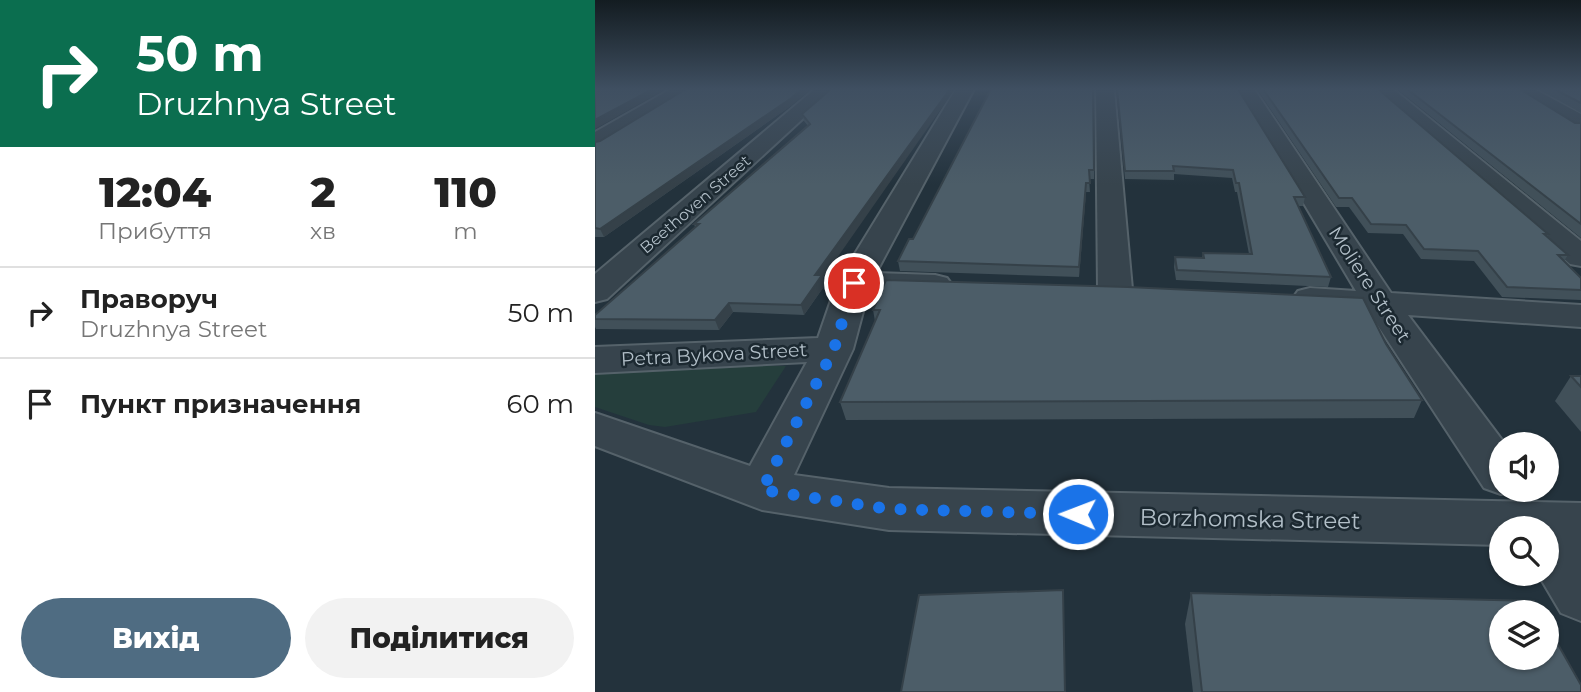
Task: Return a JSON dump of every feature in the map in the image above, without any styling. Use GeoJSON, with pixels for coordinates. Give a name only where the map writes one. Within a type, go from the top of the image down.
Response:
{"type":"FeatureCollection","features":[{"type":"Feature","properties":{"kind":"street"},"geometry":{"type":"LineString","coordinates":[[595,141],[629,121]]}},
{"type":"Feature","properties":{"kind":"street","name":"Beethoven Street"},"geometry":{"type":"LineString","coordinates":[[595,292],[789,121]]}},
{"type":"Feature","properties":{"kind":"street"},"geometry":{"type":"LineString","coordinates":[[762,490],[834,349],[854,283],[947,121]]}},
{"type":"Feature","properties":{"kind":"street"},"geometry":{"type":"LineString","coordinates":[[1107,121],[1115,289]]}},
{"type":"Feature","properties":{"kind":"street","name":"Moliere Street"},"geometry":{"type":"LineString","coordinates":[[1265,121],[1380,302],[1489,458]]}},
{"type":"Feature","properties":{"kind":"street"},"geometry":{"type":"LineString","coordinates":[[1420,121],[1581,257]]}},
{"type":"Feature","properties":{"kind":"street"},"geometry":{"type":"LineString","coordinates":[[854,283],[964,286]]}},
{"type":"Feature","properties":{"kind":"street"},"geometry":{"type":"LineString","coordinates":[[1282,297],[1581,316]]}},
{"type":"Feature","properties":{"kind":"street","name":"Petra Bykova Street"},"geometry":{"type":"LineString","coordinates":[[595,360],[834,349]]}},
{"type":"Feature","properties":{"kind":"street","name":"Borzhomska Street"},"geometry":{"type":"LineString","coordinates":[[595,429],[762,490],[889,509],[1489,521]]}},
{"type":"Feature","properties":{"kind":"street"},"geometry":{"type":"LineString","coordinates":[[1559,552],[1581,594]]}},
{"type":"Feature","properties":{"kind":"green space"},"geometry":{"type":"Polygon","coordinates":[[[595,366],[786,366],[756,412],[665,427],[649,425],[595,407],[595,366]]]}},
{"type":"Feature","properties":{"kind":"building"},"geometry":{"type":"Polygon","coordinates":[[[633,121],[757,121],[600,229],[595,228],[595,142],[633,121]]]}},
{"type":"Feature","properties":{"kind":"building"},"geometry":{"type":"Polygon","coordinates":[[[808,121],[927,121],[815,275],[822,275],[801,305],[729,303],[715,320],[595,319],[595,315],[699,224],[694,224],[810,124],[808,121]]]}},
{"type":"Feature","properties":{"kind":"building"},"geometry":{"type":"Polygon","coordinates":[[[974,121],[1093,121],[1094,170],[1089,170],[1090,183],[1086,183],[1079,267],[898,261],[909,239],[913,239],[974,121]]]}},
{"type":"Feature","properties":{"kind":"building"},"geometry":{"type":"Polygon","coordinates":[[[1120,121],[1258,121],[1305,197],[1294,197],[1331,277],[1177,270],[1175,257],[1204,258],[1203,253],[1252,254],[1239,183],[1236,183],[1233,170],[1173,166],[1174,171],[1125,171],[1120,121]]]}},
{"type":"Feature","properties":{"kind":"building"},"geometry":{"type":"Polygon","coordinates":[[[1286,121],[1416,121],[1548,234],[1544,234],[1568,255],[1558,255],[1581,278],[1581,290],[1507,287],[1478,251],[1424,249],[1406,225],[1371,224],[1352,198],[1339,198],[1286,121]]]}},
{"type":"Feature","properties":{"kind":"building"},"geometry":{"type":"Polygon","coordinates":[[[1449,121],[1581,123],[1581,224],[1449,121]]]}},
{"type":"Feature","properties":{"kind":"building"},"geometry":{"type":"Polygon","coordinates":[[[886,280],[1128,287],[1363,298],[1386,344],[1422,400],[840,402],[880,310],[873,310],[886,280]]]}},
{"type":"Feature","properties":{"kind":"building"},"geometry":{"type":"Polygon","coordinates":[[[1571,376],[1581,376],[1581,387],[1571,376]]]}},
{"type":"Feature","properties":{"kind":"building"},"geometry":{"type":"Polygon","coordinates":[[[1063,590],[1065,692],[901,692],[919,595],[1063,590]]]}},
{"type":"Feature","properties":{"kind":"building"},"geometry":{"type":"Polygon","coordinates":[[[1191,593],[1491,600],[1489,600],[1489,670],[1559,670],[1559,646],[1581,685],[1581,692],[1202,692],[1191,593]]]}},
{"type":"Feature","properties":{"kind":"route"},"geometry":{"type":"LineString","coordinates":[[854,283],[834,349],[762,490],[889,509],[1078,514]]}}]}
